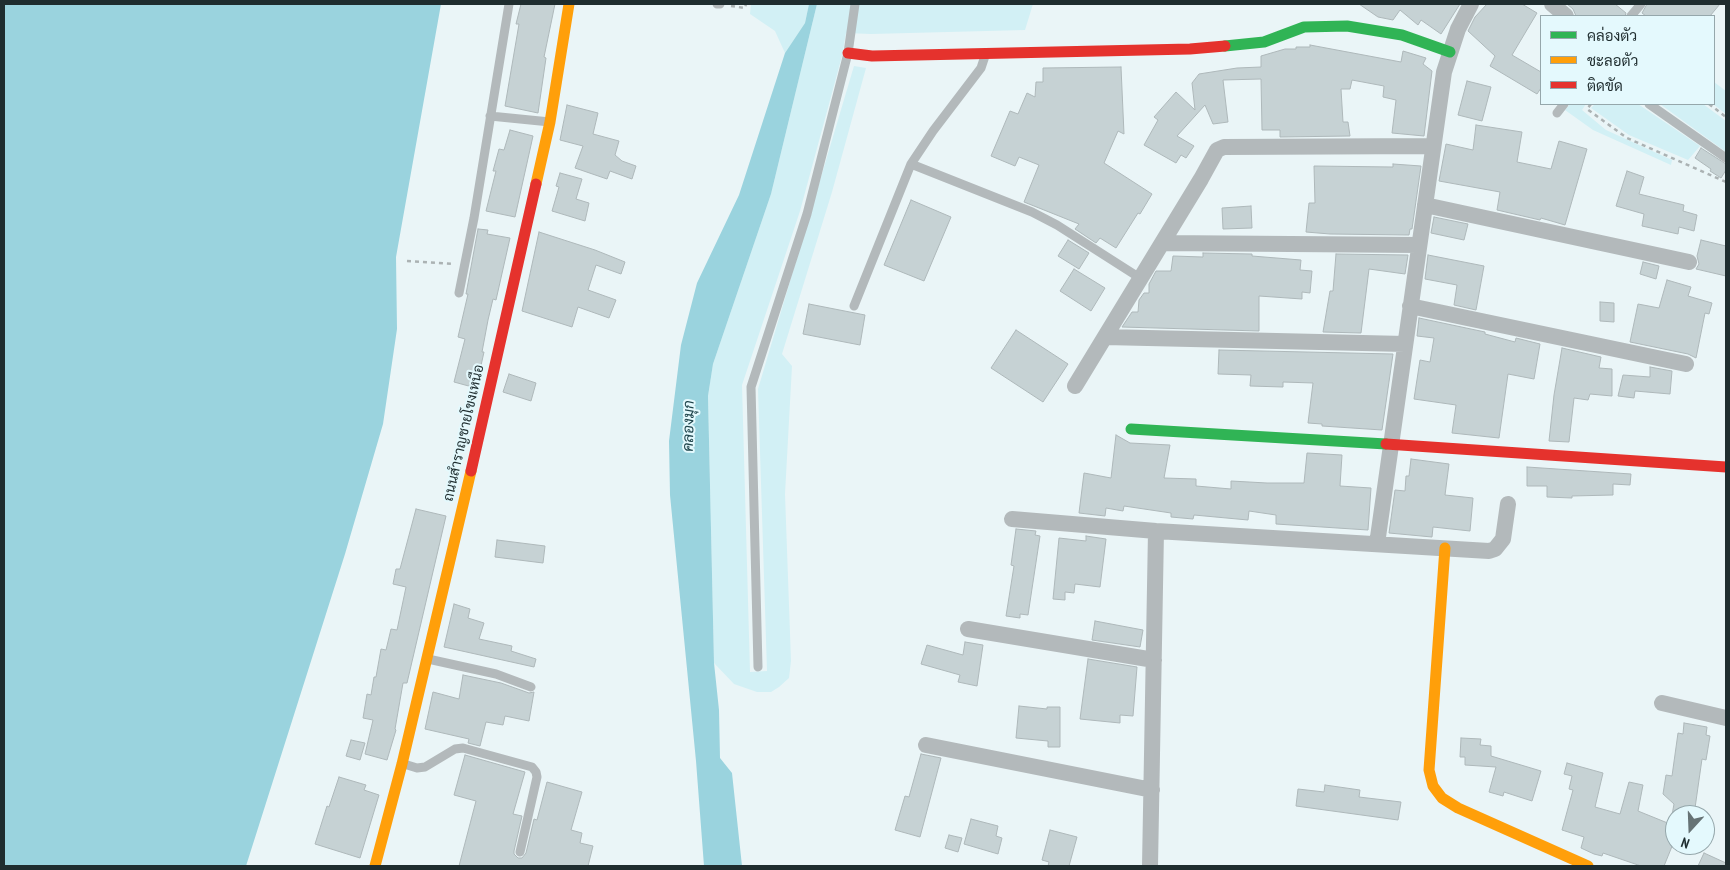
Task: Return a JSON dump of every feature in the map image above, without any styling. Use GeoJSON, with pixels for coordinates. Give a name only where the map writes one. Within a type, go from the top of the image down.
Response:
{"type":"FeatureCollection","features":[{"type":"Feature","properties":{"kind":"street","name":"ถนนสำราญชายโขงเหนือ"},"geometry":{"type":"LineString","coordinates":[[376,866],[471,473],[550,122],[569,4]]}},
{"type":"Feature","properties":{"kind":"street"},"geometry":{"type":"LineString","coordinates":[[1377,544],[1444,72],[1458,29],[1471,4]]}},
{"type":"Feature","properties":{"kind":"street"},"geometry":{"type":"LineString","coordinates":[[1552,4],[1565,15]]}},
{"type":"Feature","properties":{"kind":"street"},"geometry":{"type":"LineString","coordinates":[[848,53],[872,56],[1190,49],[1264,42],[1304,27],[1347,26],[1402,35],[1450,52]]}},
{"type":"Feature","properties":{"kind":"street"},"geometry":{"type":"LineString","coordinates":[[1075,386],[1217,150],[1224,147],[1433,146]]}},
{"type":"Feature","properties":{"kind":"street"},"geometry":{"type":"LineString","coordinates":[[1425,205],[1689,262]]}},
{"type":"Feature","properties":{"kind":"street"},"geometry":{"type":"LineString","coordinates":[[1162,243],[1419,245]]}},
{"type":"Feature","properties":{"kind":"street"},"geometry":{"type":"LineString","coordinates":[[1410,306],[1686,364]]}},
{"type":"Feature","properties":{"kind":"street"},"geometry":{"type":"LineString","coordinates":[[1105,337],[1404,344]]}},
{"type":"Feature","properties":{"kind":"street"},"geometry":{"type":"LineString","coordinates":[[1130,430],[1391,444],[1726,467]]}},
{"type":"Feature","properties":{"kind":"street"},"geometry":{"type":"LineString","coordinates":[[1012,519],[1156,532],[1489,551],[1495,549],[1503,539],[1508,504]]}},
{"type":"Feature","properties":{"kind":"street"},"geometry":{"type":"LineString","coordinates":[[1150,866],[1156,532]]}},
{"type":"Feature","properties":{"kind":"street"},"geometry":{"type":"LineString","coordinates":[[1445,548],[1429,770],[1433,786],[1442,798],[1458,808],[1588,866]]}},
{"type":"Feature","properties":{"kind":"street"},"geometry":{"type":"LineString","coordinates":[[968,630],[1154,660]]}},
{"type":"Feature","properties":{"kind":"street"},"geometry":{"type":"LineString","coordinates":[[1662,703],[1726,718]]}},
{"type":"Feature","properties":{"kind":"street"},"geometry":{"type":"LineString","coordinates":[[926,746],[1152,790]]}},
{"type":"Feature","properties":{"kind":"lane"},"geometry":{"type":"LineString","coordinates":[[459,293],[474,218],[510,4]]}},
{"type":"Feature","properties":{"kind":"lane"},"geometry":{"type":"LineString","coordinates":[[758,667],[751,387],[807,214],[848,53],[855,4]]}},
{"type":"Feature","properties":{"kind":"lane"},"geometry":{"type":"LineString","coordinates":[[1632,15],[1640,4]]}},
{"type":"Feature","properties":{"kind":"lane"},"geometry":{"type":"LineString","coordinates":[[854,306],[911,164],[981,68],[986,54]]}},
{"type":"Feature","properties":{"kind":"lane"},"geometry":{"type":"LineString","coordinates":[[1557,113],[1563,105]]}},
{"type":"Feature","properties":{"kind":"lane"},"geometry":{"type":"LineString","coordinates":[[1650,105],[1726,158]]}},
{"type":"Feature","properties":{"kind":"lane"},"geometry":{"type":"LineString","coordinates":[[490,116],[550,122]]}},
{"type":"Feature","properties":{"kind":"lane"},"geometry":{"type":"LineString","coordinates":[[911,164],[1032,212],[1057,225],[1140,278]]}},
{"type":"Feature","properties":{"kind":"lane"},"geometry":{"type":"LineString","coordinates":[[427,658],[496,674],[531,686]]}},
{"type":"Feature","properties":{"kind":"lane"},"geometry":{"type":"LineString","coordinates":[[402,764],[417,768],[425,767],[455,749],[463,748],[532,767],[537,777],[520,852]]}},
{"type":"Feature","properties":{"kind":"path"},"geometry":{"type":"LineString","coordinates":[[718,4],[745,8],[746,4]]}},
{"type":"Feature","properties":{"kind":"path"},"geometry":{"type":"LineString","coordinates":[[1590,105],[1587,109],[1627,138],[1726,182]]}},
{"type":"Feature","properties":{"kind":"path"},"geometry":{"type":"LineString","coordinates":[[1710,105],[1726,117]]}},
{"type":"Feature","properties":{"kind":"path"},"geometry":{"type":"LineString","coordinates":[[407,261],[465,265]]}},
{"type":"Feature","properties":{"kind":"shaded area"},"geometry":{"type":"Polygon","coordinates":[[[751,4],[809,4],[805,23],[785,53],[775,31],[750,14],[751,4]]]}},
{"type":"Feature","properties":{"kind":"shaded area"},"geometry":{"type":"Polygon","coordinates":[[[817,4],[1033,4],[1025,30],[846,33],[842,56],[800,211],[742,385],[750,672],[767,671],[758,389],[854,66],[866,68],[832,192],[782,354],[792,366],[785,494],[791,661],[789,678],[771,692],[757,692],[734,684],[714,663],[708,396],[713,364],[771,194],[817,4]]]}},
{"type":"Feature","properties":{"kind":"shaded area"},"geometry":{"type":"Polygon","coordinates":[[[1715,83],[1726,91],[1726,114],[1714,105],[1715,83]]]}},
{"type":"Feature","properties":{"kind":"shaded area"},"geometry":{"type":"Polygon","coordinates":[[[1569,105],[1585,105],[1582,110],[1606,130],[1672,160],[1671,165],[1593,130],[1565,110],[1569,105]]]}},
{"type":"Feature","properties":{"kind":"shaded area"},"geometry":{"type":"Polygon","coordinates":[[[1594,105],[1639,105],[1700,146],[1688,160],[1629,135],[1591,108],[1594,105]]]}},
{"type":"Feature","properties":{"kind":"shaded area"},"geometry":{"type":"Polygon","coordinates":[[[1661,105],[1704,105],[1726,121],[1726,152],[1661,105]]]}},
{"type":"Feature","properties":{"kind":"water"},"geometry":{"type":"Polygon","coordinates":[[[4,4],[441,4],[396,257],[397,329],[383,424],[345,554],[246,866],[4,866],[4,4]]]}},
{"type":"Feature","properties":{"kind":"water","name":"คลองมุก"},"geometry":{"type":"Polygon","coordinates":[[[809,4],[817,4],[771,194],[713,364],[708,396],[714,663],[719,710],[720,758],[732,773],[742,866],[704,866],[696,761],[670,495],[669,441],[681,345],[697,283],[739,195],[785,53],[805,23],[809,4]]]}},
{"type":"Feature","properties":{"kind":"building"},"geometry":{"type":"Polygon","coordinates":[[[521,4],[555,4],[544,57],[546,58],[538,113],[505,106],[519,24],[516,24],[521,4]]]}},
{"type":"Feature","properties":{"kind":"building"},"geometry":{"type":"Polygon","coordinates":[[[1359,4],[1460,4],[1441,34],[1421,20],[1418,25],[1400,10],[1393,20],[1378,17],[1359,4]]]}},
{"type":"Feature","properties":{"kind":"building"},"geometry":{"type":"Polygon","coordinates":[[[1487,4],[1522,4],[1537,13],[1512,55],[1540,71],[1540,90],[1537,94],[1490,66],[1495,56],[1468,31],[1475,17],[1487,4]]]}},
{"type":"Feature","properties":{"kind":"building"},"geometry":{"type":"Polygon","coordinates":[[[1567,4],[1615,4],[1626,13],[1625,15],[1576,15],[1573,9],[1567,4]]]}},
{"type":"Feature","properties":{"kind":"building"},"geometry":{"type":"Polygon","coordinates":[[[1647,4],[1720,4],[1711,15],[1645,15],[1642,13],[1647,4]]]}},
{"type":"Feature","properties":{"kind":"building"},"geometry":{"type":"Polygon","coordinates":[[[1310,45],[1401,62],[1403,51],[1426,58],[1423,64],[1432,71],[1424,136],[1392,133],[1396,100],[1383,97],[1384,86],[1352,80],[1350,89],[1341,89],[1343,122],[1348,122],[1350,136],[1280,137],[1280,130],[1262,130],[1261,79],[1223,80],[1228,122],[1213,124],[1205,105],[1177,136],[1194,146],[1186,158],[1181,155],[1176,163],[1144,145],[1158,120],[1154,117],[1176,92],[1195,110],[1192,83],[1199,74],[1237,68],[1261,67],[1261,56],[1285,49],[1310,47],[1310,45]]]}},
{"type":"Feature","properties":{"kind":"building"},"geometry":{"type":"Polygon","coordinates":[[[1121,67],[1124,134],[1118,131],[1104,163],[1152,194],[1116,248],[1100,238],[1096,243],[1075,229],[1079,224],[1024,202],[1039,165],[1019,157],[1015,166],[991,156],[1010,111],[1018,114],[1027,93],[1035,97],[1036,82],[1043,82],[1043,68],[1121,67]]]}},
{"type":"Feature","properties":{"kind":"building"},"geometry":{"type":"Polygon","coordinates":[[[1467,81],[1491,87],[1482,121],[1458,115],[1467,81]]]}},
{"type":"Feature","properties":{"kind":"building"},"geometry":{"type":"Polygon","coordinates":[[[567,105],[598,113],[593,134],[619,141],[615,155],[622,161],[636,166],[632,179],[610,171],[607,179],[575,168],[583,146],[560,140],[567,105]]]}},
{"type":"Feature","properties":{"kind":"building"},"geometry":{"type":"Polygon","coordinates":[[[1476,125],[1522,132],[1517,162],[1551,169],[1559,141],[1587,149],[1565,225],[1541,218],[1540,220],[1497,210],[1500,192],[1439,181],[1446,144],[1473,150],[1476,125]]]}},
{"type":"Feature","properties":{"kind":"building"},"geometry":{"type":"Polygon","coordinates":[[[510,130],[533,136],[515,217],[486,211],[496,171],[493,171],[499,149],[504,150],[510,130]]]}},
{"type":"Feature","properties":{"kind":"building"},"geometry":{"type":"Polygon","coordinates":[[[1701,148],[1726,164],[1726,170],[1721,178],[1695,158],[1701,148]]]}},
{"type":"Feature","properties":{"kind":"building"},"geometry":{"type":"Polygon","coordinates":[[[1393,164],[1421,166],[1412,229],[1410,229],[1409,235],[1306,232],[1309,203],[1315,203],[1314,166],[1393,167],[1393,164]]]}},
{"type":"Feature","properties":{"kind":"building"},"geometry":{"type":"Polygon","coordinates":[[[1627,171],[1644,177],[1639,194],[1684,205],[1683,211],[1697,215],[1694,231],[1679,227],[1678,234],[1642,226],[1644,214],[1616,206],[1627,171]]]}},
{"type":"Feature","properties":{"kind":"building"},"geometry":{"type":"Polygon","coordinates":[[[560,173],[582,179],[576,199],[589,203],[585,221],[552,211],[559,187],[556,186],[560,173]]]}},
{"type":"Feature","properties":{"kind":"building"},"geometry":{"type":"Polygon","coordinates":[[[911,200],[951,217],[924,281],[884,265],[911,200]]]}},
{"type":"Feature","properties":{"kind":"building"},"geometry":{"type":"Polygon","coordinates":[[[1251,206],[1252,228],[1223,229],[1222,208],[1251,206]]]}},
{"type":"Feature","properties":{"kind":"building"},"geometry":{"type":"Polygon","coordinates":[[[1434,217],[1468,224],[1464,240],[1431,233],[1434,217]]]}},
{"type":"Feature","properties":{"kind":"building"},"geometry":{"type":"Polygon","coordinates":[[[478,229],[488,230],[487,234],[510,238],[496,300],[493,299],[488,320],[482,352],[484,352],[476,388],[454,382],[465,339],[458,337],[468,294],[466,294],[478,229]]]}},
{"type":"Feature","properties":{"kind":"building"},"geometry":{"type":"Polygon","coordinates":[[[539,232],[625,262],[621,274],[596,265],[588,290],[616,300],[609,318],[578,307],[572,327],[522,311],[539,232]]]}},
{"type":"Feature","properties":{"kind":"building"},"geometry":{"type":"Polygon","coordinates":[[[1068,240],[1089,253],[1079,269],[1058,256],[1068,240]]]}},
{"type":"Feature","properties":{"kind":"building"},"geometry":{"type":"Polygon","coordinates":[[[1701,240],[1726,246],[1726,276],[1696,269],[1699,264],[1697,256],[1701,240]]]}},
{"type":"Feature","properties":{"kind":"building"},"geometry":{"type":"Polygon","coordinates":[[[1203,253],[1252,254],[1252,256],[1301,260],[1300,270],[1312,271],[1310,293],[1302,292],[1302,299],[1259,296],[1259,331],[1122,327],[1132,312],[1138,312],[1139,300],[1144,293],[1149,293],[1149,284],[1156,271],[1171,271],[1173,256],[1203,257],[1203,253]]]}},
{"type":"Feature","properties":{"kind":"building"},"geometry":{"type":"Polygon","coordinates":[[[1336,254],[1408,255],[1405,274],[1369,269],[1361,333],[1323,332],[1330,291],[1333,291],[1336,254]]]}},
{"type":"Feature","properties":{"kind":"building"},"geometry":{"type":"Polygon","coordinates":[[[1428,255],[1484,266],[1476,310],[1454,305],[1457,285],[1425,279],[1428,255]]]}},
{"type":"Feature","properties":{"kind":"building"},"geometry":{"type":"Polygon","coordinates":[[[1643,262],[1659,266],[1656,279],[1640,274],[1643,262]]]}},
{"type":"Feature","properties":{"kind":"building"},"geometry":{"type":"Polygon","coordinates":[[[1074,269],[1105,288],[1091,311],[1060,291],[1074,269]]]}},
{"type":"Feature","properties":{"kind":"building"},"geometry":{"type":"Polygon","coordinates":[[[1667,280],[1691,287],[1688,296],[1712,303],[1709,314],[1705,313],[1696,358],[1688,354],[1630,342],[1638,304],[1659,308],[1667,280]]]}},
{"type":"Feature","properties":{"kind":"building"},"geometry":{"type":"Polygon","coordinates":[[[1600,302],[1614,303],[1614,322],[1600,321],[1600,302]]]}},
{"type":"Feature","properties":{"kind":"building"},"geometry":{"type":"Polygon","coordinates":[[[809,304],[865,315],[860,345],[803,334],[809,304]]]}},
{"type":"Feature","properties":{"kind":"building"},"geometry":{"type":"Polygon","coordinates":[[[1419,318],[1485,332],[1485,334],[1515,342],[1516,338],[1540,344],[1534,379],[1508,374],[1499,438],[1452,433],[1456,405],[1414,399],[1420,360],[1430,362],[1434,338],[1417,336],[1419,318]]]}},
{"type":"Feature","properties":{"kind":"building"},"geometry":{"type":"Polygon","coordinates":[[[1016,330],[1068,364],[1043,402],[991,368],[1016,330]]]}},
{"type":"Feature","properties":{"kind":"building"},"geometry":{"type":"Polygon","coordinates":[[[1562,348],[1601,357],[1599,368],[1612,369],[1612,396],[1590,394],[1588,400],[1574,398],[1569,442],[1549,441],[1562,348]]]}},
{"type":"Feature","properties":{"kind":"building"},"geometry":{"type":"Polygon","coordinates":[[[1219,350],[1393,354],[1382,430],[1322,426],[1322,424],[1308,423],[1313,383],[1283,382],[1283,387],[1250,386],[1251,375],[1218,374],[1219,350]]]}},
{"type":"Feature","properties":{"kind":"building"},"geometry":{"type":"Polygon","coordinates":[[[1650,367],[1672,371],[1670,394],[1635,391],[1634,398],[1618,396],[1623,375],[1650,377],[1650,367]]]}},
{"type":"Feature","properties":{"kind":"building"},"geometry":{"type":"Polygon","coordinates":[[[509,374],[536,383],[531,401],[503,392],[509,374]]]}},
{"type":"Feature","properties":{"kind":"building"},"geometry":{"type":"Polygon","coordinates":[[[1116,435],[1130,443],[1170,445],[1164,478],[1196,479],[1196,486],[1231,489],[1231,481],[1304,483],[1307,453],[1342,455],[1340,486],[1371,488],[1368,530],[1276,524],[1276,515],[1249,511],[1248,520],[1194,515],[1193,519],[1171,517],[1171,513],[1124,506],[1123,511],[1106,508],[1105,516],[1079,513],[1084,473],[1111,478],[1116,435]]]}},
{"type":"Feature","properties":{"kind":"building"},"geometry":{"type":"Polygon","coordinates":[[[1411,459],[1449,464],[1445,495],[1473,498],[1470,531],[1433,527],[1432,537],[1389,533],[1395,490],[1405,491],[1406,476],[1409,476],[1411,459]]]}},
{"type":"Feature","properties":{"kind":"building"},"geometry":{"type":"Polygon","coordinates":[[[1527,467],[1631,474],[1630,485],[1613,484],[1613,495],[1572,496],[1572,498],[1547,497],[1547,486],[1527,486],[1527,467]]]}},
{"type":"Feature","properties":{"kind":"building"},"geometry":{"type":"Polygon","coordinates":[[[416,509],[446,516],[407,683],[403,683],[396,730],[387,760],[365,754],[373,720],[363,718],[367,694],[371,695],[374,677],[376,677],[381,649],[386,650],[391,629],[397,630],[406,587],[393,584],[396,569],[400,569],[416,509]]]}},
{"type":"Feature","properties":{"kind":"building"},"geometry":{"type":"Polygon","coordinates":[[[1016,529],[1036,531],[1035,535],[1040,536],[1028,615],[1020,614],[1020,618],[1006,616],[1014,566],[1011,565],[1016,529]]]}},
{"type":"Feature","properties":{"kind":"building"},"geometry":{"type":"Polygon","coordinates":[[[1086,536],[1106,539],[1100,587],[1075,584],[1074,593],[1065,592],[1065,600],[1053,599],[1059,538],[1086,541],[1086,536]]]}},
{"type":"Feature","properties":{"kind":"building"},"geometry":{"type":"Polygon","coordinates":[[[497,540],[545,546],[543,563],[495,557],[497,540]]]}},
{"type":"Feature","properties":{"kind":"building"},"geometry":{"type":"Polygon","coordinates":[[[454,604],[470,609],[468,618],[484,623],[479,639],[512,646],[511,651],[536,659],[534,667],[444,647],[454,604]]]}},
{"type":"Feature","properties":{"kind":"building"},"geometry":{"type":"Polygon","coordinates":[[[1095,621],[1143,630],[1140,647],[1092,640],[1095,621]]]}},
{"type":"Feature","properties":{"kind":"building"},"geometry":{"type":"Polygon","coordinates":[[[965,642],[983,645],[977,686],[958,682],[960,675],[921,664],[927,645],[963,655],[965,642]]]}},
{"type":"Feature","properties":{"kind":"building"},"geometry":{"type":"Polygon","coordinates":[[[1088,659],[1137,667],[1133,716],[1120,715],[1120,723],[1080,719],[1088,659]]]}},
{"type":"Feature","properties":{"kind":"building"},"geometry":{"type":"Polygon","coordinates":[[[463,675],[501,683],[529,693],[534,692],[529,721],[505,716],[503,725],[486,722],[480,746],[468,743],[469,739],[425,729],[433,692],[459,699],[463,675]]]}},
{"type":"Feature","properties":{"kind":"building"},"geometry":{"type":"Polygon","coordinates":[[[1019,706],[1047,709],[1047,707],[1060,707],[1060,747],[1048,747],[1048,741],[1016,738],[1019,706]]]}},
{"type":"Feature","properties":{"kind":"building"},"geometry":{"type":"Polygon","coordinates":[[[1684,723],[1707,727],[1706,735],[1710,736],[1706,760],[1702,759],[1695,805],[1674,805],[1663,794],[1666,775],[1672,776],[1678,733],[1683,734],[1684,723]]]}},
{"type":"Feature","properties":{"kind":"building"},"geometry":{"type":"Polygon","coordinates":[[[1461,738],[1481,739],[1480,745],[1491,746],[1491,756],[1541,771],[1532,801],[1504,792],[1503,796],[1489,792],[1496,767],[1465,765],[1465,757],[1460,757],[1461,738]]]}},
{"type":"Feature","properties":{"kind":"building"},"geometry":{"type":"Polygon","coordinates":[[[351,740],[365,743],[360,760],[346,756],[351,740]]]}},
{"type":"Feature","properties":{"kind":"building"},"geometry":{"type":"Polygon","coordinates":[[[921,754],[941,758],[920,837],[895,830],[905,796],[909,797],[921,754]]]}},
{"type":"Feature","properties":{"kind":"building"},"geometry":{"type":"Polygon","coordinates":[[[465,755],[525,772],[513,814],[522,816],[514,851],[518,858],[522,858],[526,853],[534,819],[537,820],[547,782],[582,792],[571,830],[582,833],[580,843],[593,846],[588,866],[459,866],[476,801],[454,795],[465,755]]]}},
{"type":"Feature","properties":{"kind":"building"},"geometry":{"type":"Polygon","coordinates":[[[1567,763],[1603,773],[1595,807],[1620,814],[1629,782],[1643,785],[1638,811],[1665,822],[1665,855],[1668,855],[1664,866],[1641,866],[1603,853],[1602,856],[1594,854],[1581,848],[1584,837],[1562,830],[1573,790],[1569,789],[1572,776],[1564,774],[1567,763]]]}},
{"type":"Feature","properties":{"kind":"building"},"geometry":{"type":"Polygon","coordinates":[[[339,777],[366,785],[364,790],[379,795],[360,858],[315,844],[327,806],[329,807],[339,777]]]}},
{"type":"Feature","properties":{"kind":"building"},"geometry":{"type":"Polygon","coordinates":[[[1325,785],[1360,790],[1359,797],[1401,802],[1398,820],[1296,806],[1298,789],[1324,792],[1325,785]]]}},
{"type":"Feature","properties":{"kind":"building"},"geometry":{"type":"Polygon","coordinates":[[[971,819],[998,826],[996,836],[1002,838],[998,854],[964,844],[971,819]]]}},
{"type":"Feature","properties":{"kind":"building"},"geometry":{"type":"Polygon","coordinates":[[[1050,830],[1077,837],[1069,866],[1048,866],[1049,862],[1042,860],[1050,830]]]}},
{"type":"Feature","properties":{"kind":"building"},"geometry":{"type":"Polygon","coordinates":[[[949,835],[962,838],[958,852],[945,848],[949,835]]]}},
{"type":"Feature","properties":{"kind":"building"},"geometry":{"type":"Polygon","coordinates":[[[1703,855],[1708,855],[1726,863],[1726,866],[1698,866],[1703,855]]]}},
{"type":"Feature","properties":{"kind":"traffic: fast"},"geometry":{"type":"LineString","coordinates":[[1225,46],[1264,42],[1304,27],[1347,26],[1402,35],[1450,52]]}},
{"type":"Feature","properties":{"kind":"traffic: fast"},"geometry":{"type":"LineString","coordinates":[[1131,429],[1386,444]]}},
{"type":"Feature","properties":{"kind":"traffic: slow"},"geometry":{"type":"LineString","coordinates":[[536,184],[550,122],[569,4]]}},
{"type":"Feature","properties":{"kind":"traffic: slow"},"geometry":{"type":"LineString","coordinates":[[375,866],[402,764],[471,471]]}},
{"type":"Feature","properties":{"kind":"traffic: slow"},"geometry":{"type":"LineString","coordinates":[[1445,548],[1429,770],[1433,786],[1442,798],[1458,808],[1588,866]]}},
{"type":"Feature","properties":{"kind":"traffic: jam"},"geometry":{"type":"LineString","coordinates":[[848,53],[872,56],[1190,49],[1225,46]]}},
{"type":"Feature","properties":{"kind":"traffic: jam"},"geometry":{"type":"LineString","coordinates":[[471,471],[536,184]]}},
{"type":"Feature","properties":{"kind":"traffic: jam"},"geometry":{"type":"LineString","coordinates":[[1386,444],[1726,467]]}}]}
